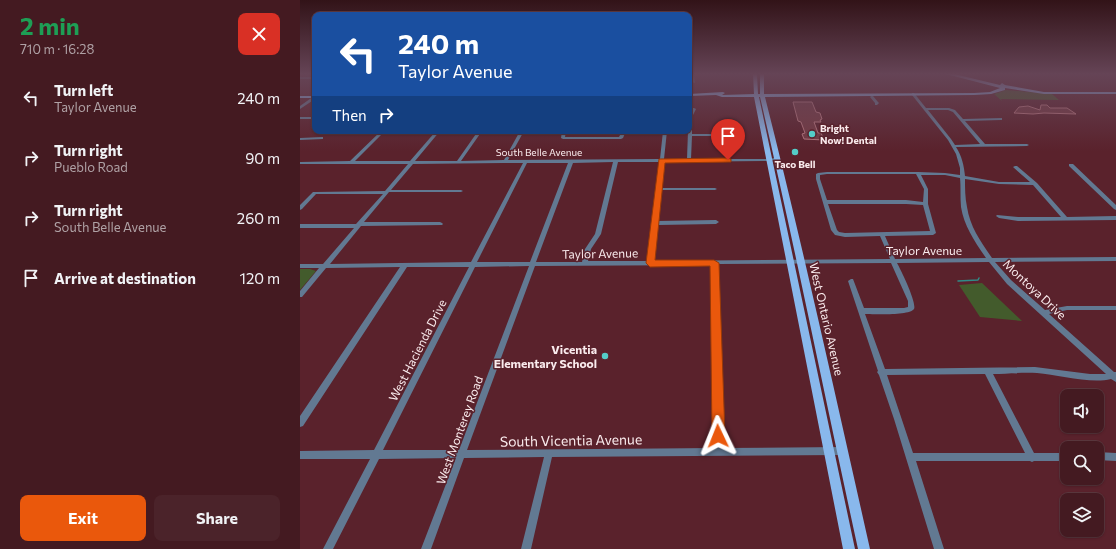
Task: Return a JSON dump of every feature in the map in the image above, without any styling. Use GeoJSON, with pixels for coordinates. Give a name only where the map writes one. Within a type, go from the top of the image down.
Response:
{"type":"FeatureCollection","features":[{"type":"Feature","properties":{"kind":"main road","name":"West Ontario Avenue"},"geometry":{"type":"LineString","coordinates":[[757,100],[770,160],[843,451],[864,549]]}},
{"type":"Feature","properties":{"kind":"main road","name":"West Ontario Avenue"},"geometry":{"type":"LineString","coordinates":[[763,100],[778,158],[829,451],[848,549]]}},
{"type":"Feature","properties":{"kind":"street"},"geometry":{"type":"LineString","coordinates":[[300,108],[311,100]]}},
{"type":"Feature","properties":{"kind":"street"},"geometry":{"type":"LineString","coordinates":[[874,100],[877,103],[876,104]]}},
{"type":"Feature","properties":{"kind":"street","name":"Montoya Drive"},"geometry":{"type":"LineString","coordinates":[[917,100],[954,146],[961,160],[964,207],[967,220],[974,236],[990,260],[1009,282],[1115,376]]}},
{"type":"Feature","properties":{"kind":"street"},"geometry":{"type":"LineString","coordinates":[[692,113],[694,109]]}},
{"type":"Feature","properties":{"kind":"street"},"geometry":{"type":"LineString","coordinates":[[925,109],[951,109],[984,146]]}},
{"type":"Feature","properties":{"kind":"street"},"geometry":{"type":"LineString","coordinates":[[300,118],[312,118]]}},
{"type":"Feature","properties":{"kind":"street"},"geometry":{"type":"LineString","coordinates":[[962,120],[1001,119]]}},
{"type":"Feature","properties":{"kind":"street"},"geometry":{"type":"LineString","coordinates":[[351,163],[380,134]]}},
{"type":"Feature","properties":{"kind":"street"},"geometry":{"type":"LineString","coordinates":[[300,295],[435,134]]}},
{"type":"Feature","properties":{"kind":"street"},"geometry":{"type":"LineString","coordinates":[[458,162],[478,134]]}},
{"type":"Feature","properties":{"kind":"street"},"geometry":{"type":"LineString","coordinates":[[505,162],[520,134]]}},
{"type":"Feature","properties":{"kind":"street"},"geometry":{"type":"LineString","coordinates":[[564,134],[563,138],[621,138],[623,134]]}},
{"type":"Feature","properties":{"kind":"street"},"geometry":{"type":"LineString","coordinates":[[650,263],[665,134]]}},
{"type":"Feature","properties":{"kind":"street"},"geometry":{"type":"LineString","coordinates":[[690,160],[690,135],[732,135]]}},
{"type":"Feature","properties":{"kind":"street"},"geometry":{"type":"LineString","coordinates":[[300,139],[322,138]]}},
{"type":"Feature","properties":{"kind":"street"},"geometry":{"type":"LineString","coordinates":[[954,146],[1026,145]]}},
{"type":"Feature","properties":{"kind":"street","name":"South Belle Avenue"},"geometry":{"type":"LineString","coordinates":[[300,163],[770,160],[778,158]]}},
{"type":"Feature","properties":{"kind":"street","name":"West Monterey Road"},"geometry":{"type":"LineString","coordinates":[[426,549],[571,161]]}},
{"type":"Feature","properties":{"kind":"street"},"geometry":{"type":"LineString","coordinates":[[584,264],[588,249],[598,234],[616,161]]}},
{"type":"Feature","properties":{"kind":"street","name":"West Hacienda Drive"},"geometry":{"type":"LineString","coordinates":[[328,549],[526,162]]}},
{"type":"Feature","properties":{"kind":"street"},"geometry":{"type":"LineString","coordinates":[[1071,164],[1116,208]]}},
{"type":"Feature","properties":{"kind":"street"},"geometry":{"type":"LineString","coordinates":[[1015,167],[1035,184],[1066,219]]}},
{"type":"Feature","properties":{"kind":"street"},"geometry":{"type":"LineString","coordinates":[[918,173],[926,189],[925,204],[933,233],[882,235],[837,234],[834,230],[818,179],[818,174],[918,173],[945,174],[999,183],[1035,184]]}},
{"type":"Feature","properties":{"kind":"street"},"geometry":{"type":"LineString","coordinates":[[658,189],[715,189]]}},
{"type":"Feature","properties":{"kind":"street"},"geometry":{"type":"LineString","coordinates":[[300,208],[315,193],[461,191]]}},
{"type":"Feature","properties":{"kind":"street"},"geometry":{"type":"LineString","coordinates":[[825,202],[906,202],[925,204]]}},
{"type":"Feature","properties":{"kind":"street"},"geometry":{"type":"LineString","coordinates":[[999,216],[1018,219],[1116,218]]}},
{"type":"Feature","properties":{"kind":"street"},"geometry":{"type":"LineString","coordinates":[[654,223],[716,222]]}},
{"type":"Feature","properties":{"kind":"street"},"geometry":{"type":"LineString","coordinates":[[300,226],[440,224]]}},
{"type":"Feature","properties":{"kind":"street"},"geometry":{"type":"LineString","coordinates":[[861,311],[905,311],[911,308],[911,301],[882,235]]}},
{"type":"Feature","properties":{"kind":"street","name":"Taylor Avenue"},"geometry":{"type":"LineString","coordinates":[[300,266],[1116,259]]}},
{"type":"Feature","properties":{"kind":"street"},"geometry":{"type":"LineString","coordinates":[[714,263],[719,451]]}},
{"type":"Feature","properties":{"kind":"street"},"geometry":{"type":"LineString","coordinates":[[300,423],[405,265]]}},
{"type":"Feature","properties":{"kind":"street"},"geometry":{"type":"LineString","coordinates":[[851,281],[939,549]]}},
{"type":"Feature","properties":{"kind":"street"},"geometry":{"type":"LineString","coordinates":[[1044,313],[1067,308],[1116,308]]}},
{"type":"Feature","properties":{"kind":"street"},"geometry":{"type":"LineString","coordinates":[[881,372],[988,372],[1035,370],[1103,378],[1115,376]]}},
{"type":"Feature","properties":{"kind":"street"},"geometry":{"type":"LineString","coordinates":[[988,372],[1032,458]]}},
{"type":"Feature","properties":{"kind":"street","name":"South Vicentia Avenue"},"geometry":{"type":"LineString","coordinates":[[300,455],[843,451]]}},
{"type":"Feature","properties":{"kind":"street"},"geometry":{"type":"LineString","coordinates":[[526,549],[549,453]]}},
{"type":"Feature","properties":{"kind":"street"},"geometry":{"type":"LineString","coordinates":[[1104,456],[1116,457]]}},
{"type":"Feature","properties":{"kind":"street"},"geometry":{"type":"LineString","coordinates":[[910,457],[1060,457]]}},
{"type":"Feature","properties":{"kind":"green space"},"geometry":{"type":"Polygon","coordinates":[[[300,269],[310,269],[316,271],[300,290],[300,269]]]}},
{"type":"Feature","properties":{"kind":"green space"},"geometry":{"type":"Polygon","coordinates":[[[982,283],[1022,321],[980,317],[959,285],[982,283]]]}},
{"type":"Feature","properties":{"kind":"building"},"geometry":{"type":"Polygon","coordinates":[[[793,102],[812,102],[816,112],[820,113],[822,119],[820,120],[821,122],[814,122],[818,133],[821,133],[824,140],[804,139],[802,134],[805,133],[801,122],[798,121],[793,102]]]}},
{"type":"Feature","properties":{"kind":"building"},"geometry":{"type":"Polygon","coordinates":[[[1041,105],[1047,105],[1050,108],[1067,108],[1076,114],[1014,113],[1019,107],[1028,106],[1040,110],[1041,105]]]}},
{"type":"Feature","properties":{"kind":"waterway"},"geometry":{"type":"LineString","coordinates":[[958,281],[978,280],[979,278]]}},
{"type":"Feature","properties":{"kind":"place","name":"Bright Now! Dental"},"geometry":{"type":"Point","coordinates":[812,134]}},
{"type":"Feature","properties":{"kind":"place","name":"Taco Bell"},"geometry":{"type":"Point","coordinates":[795,152]}},
{"type":"Feature","properties":{"kind":"place","name":"Vicentia Elementary School"},"geometry":{"type":"Point","coordinates":[605,356]}},
{"type":"Feature","properties":{"kind":"route"},"geometry":{"type":"LineString","coordinates":[[718,436],[714,263],[650,263],[662,161],[728,160]]}}]}
